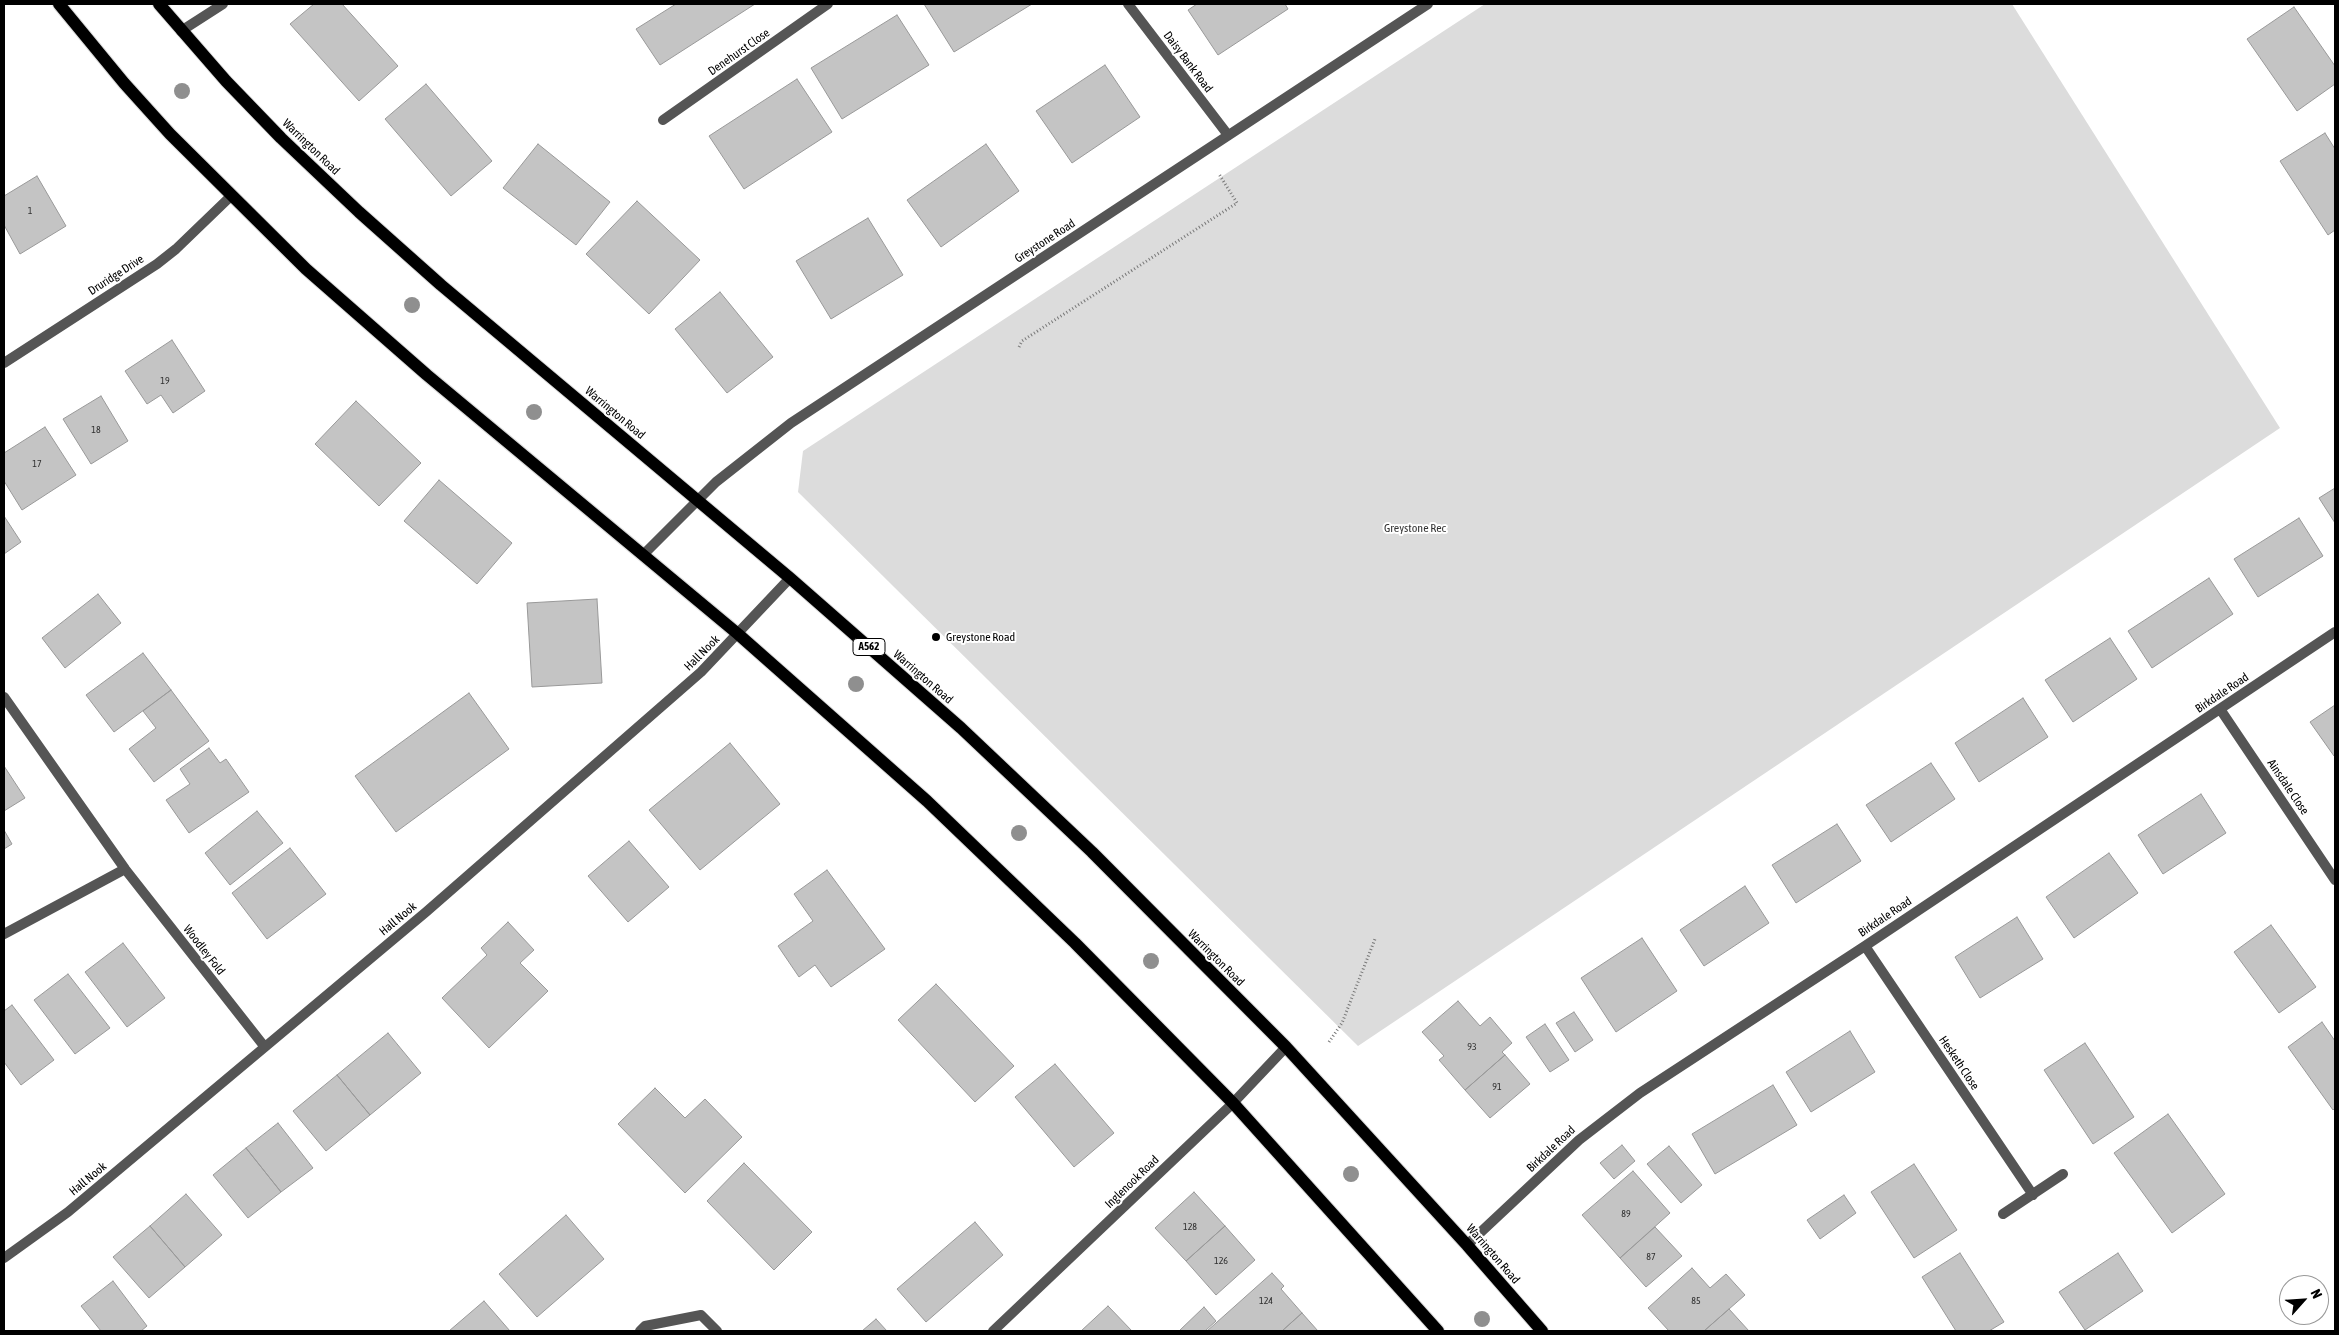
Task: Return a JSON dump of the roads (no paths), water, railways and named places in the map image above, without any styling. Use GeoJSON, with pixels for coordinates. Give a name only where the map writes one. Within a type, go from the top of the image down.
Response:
{"type":"FeatureCollection","features":[{"type":"Feature","properties":{"kind":"main road"},"geometry":{"type":"LineString","coordinates":[[59,4],[124,83],[231,196],[306,269],[427,375],[738,634],[927,801],[1075,943],[1233,1103],[1438,1331]]}},
{"type":"Feature","properties":{"kind":"main road","name":"Warrington Road"},"geometry":{"type":"LineString","coordinates":[[158,4],[281,138],[359,212],[442,285],[790,578],[961,728],[1086,846],[1286,1047],[1467,1245],[1542,1331]]}},
{"type":"Feature","properties":{"kind":"street"},"geometry":{"type":"LineString","coordinates":[[181,31],[223,4]]}},
{"type":"Feature","properties":{"kind":"street","name":"Denehurst Close"},"geometry":{"type":"LineString","coordinates":[[663,120],[828,4]]}},
{"type":"Feature","properties":{"kind":"street","name":"Daisy Bank Road"},"geometry":{"type":"LineString","coordinates":[[1128,4],[1228,135]]}},
{"type":"Feature","properties":{"kind":"street","name":"Greystone Road"},"geometry":{"type":"LineString","coordinates":[[644,554],[696,499],[791,423],[1428,4]]}},
{"type":"Feature","properties":{"kind":"street","name":"Druridge Drive"},"geometry":{"type":"LineString","coordinates":[[4,363],[176,249],[231,196]]}},
{"type":"Feature","properties":{"kind":"street","name":"Hall Nook"},"geometry":{"type":"LineString","coordinates":[[4,1258],[68,1212],[426,912],[701,672],[790,578]]}},
{"type":"Feature","properties":{"kind":"street","name":"Birkdale Road"},"geometry":{"type":"LineString","coordinates":[[1467,1245],[1600,1122],[1640,1093],[1865,946],[2335,632]]}},
{"type":"Feature","properties":{"kind":"street","name":"Woodley Fold"},"geometry":{"type":"LineString","coordinates":[[4,697],[125,869],[264,1046]]}},
{"type":"Feature","properties":{"kind":"street","name":"Ainsdale Close"},"geometry":{"type":"LineString","coordinates":[[2220,709],[2335,880]]}},
{"type":"Feature","properties":{"kind":"street"},"geometry":{"type":"LineString","coordinates":[[4,934],[125,869]]}},
{"type":"Feature","properties":{"kind":"street","name":"Hesketh Close"},"geometry":{"type":"LineString","coordinates":[[1865,946],[2032,1195]]}},
{"type":"Feature","properties":{"kind":"street","name":"Inglenook Road"},"geometry":{"type":"LineString","coordinates":[[993,1331],[1233,1103],[1286,1047]]}},
{"type":"Feature","properties":{"kind":"street"},"geometry":{"type":"LineString","coordinates":[[2003,1214],[2063,1174]]}},
{"type":"Feature","properties":{"kind":"street"},"geometry":{"type":"LineString","coordinates":[[640,1331],[645,1326],[701,1315],[717,1331]]}},
{"type":"Feature","properties":{"kind":"place","name":"Greystone Road"},"geometry":{"type":"Point","coordinates":[936,637]}},
{"type":"Feature","properties":{"kind":"park label","name":"Greystone Rec"},"geometry":{"type":"Point","coordinates":[1415,528]}}]}
